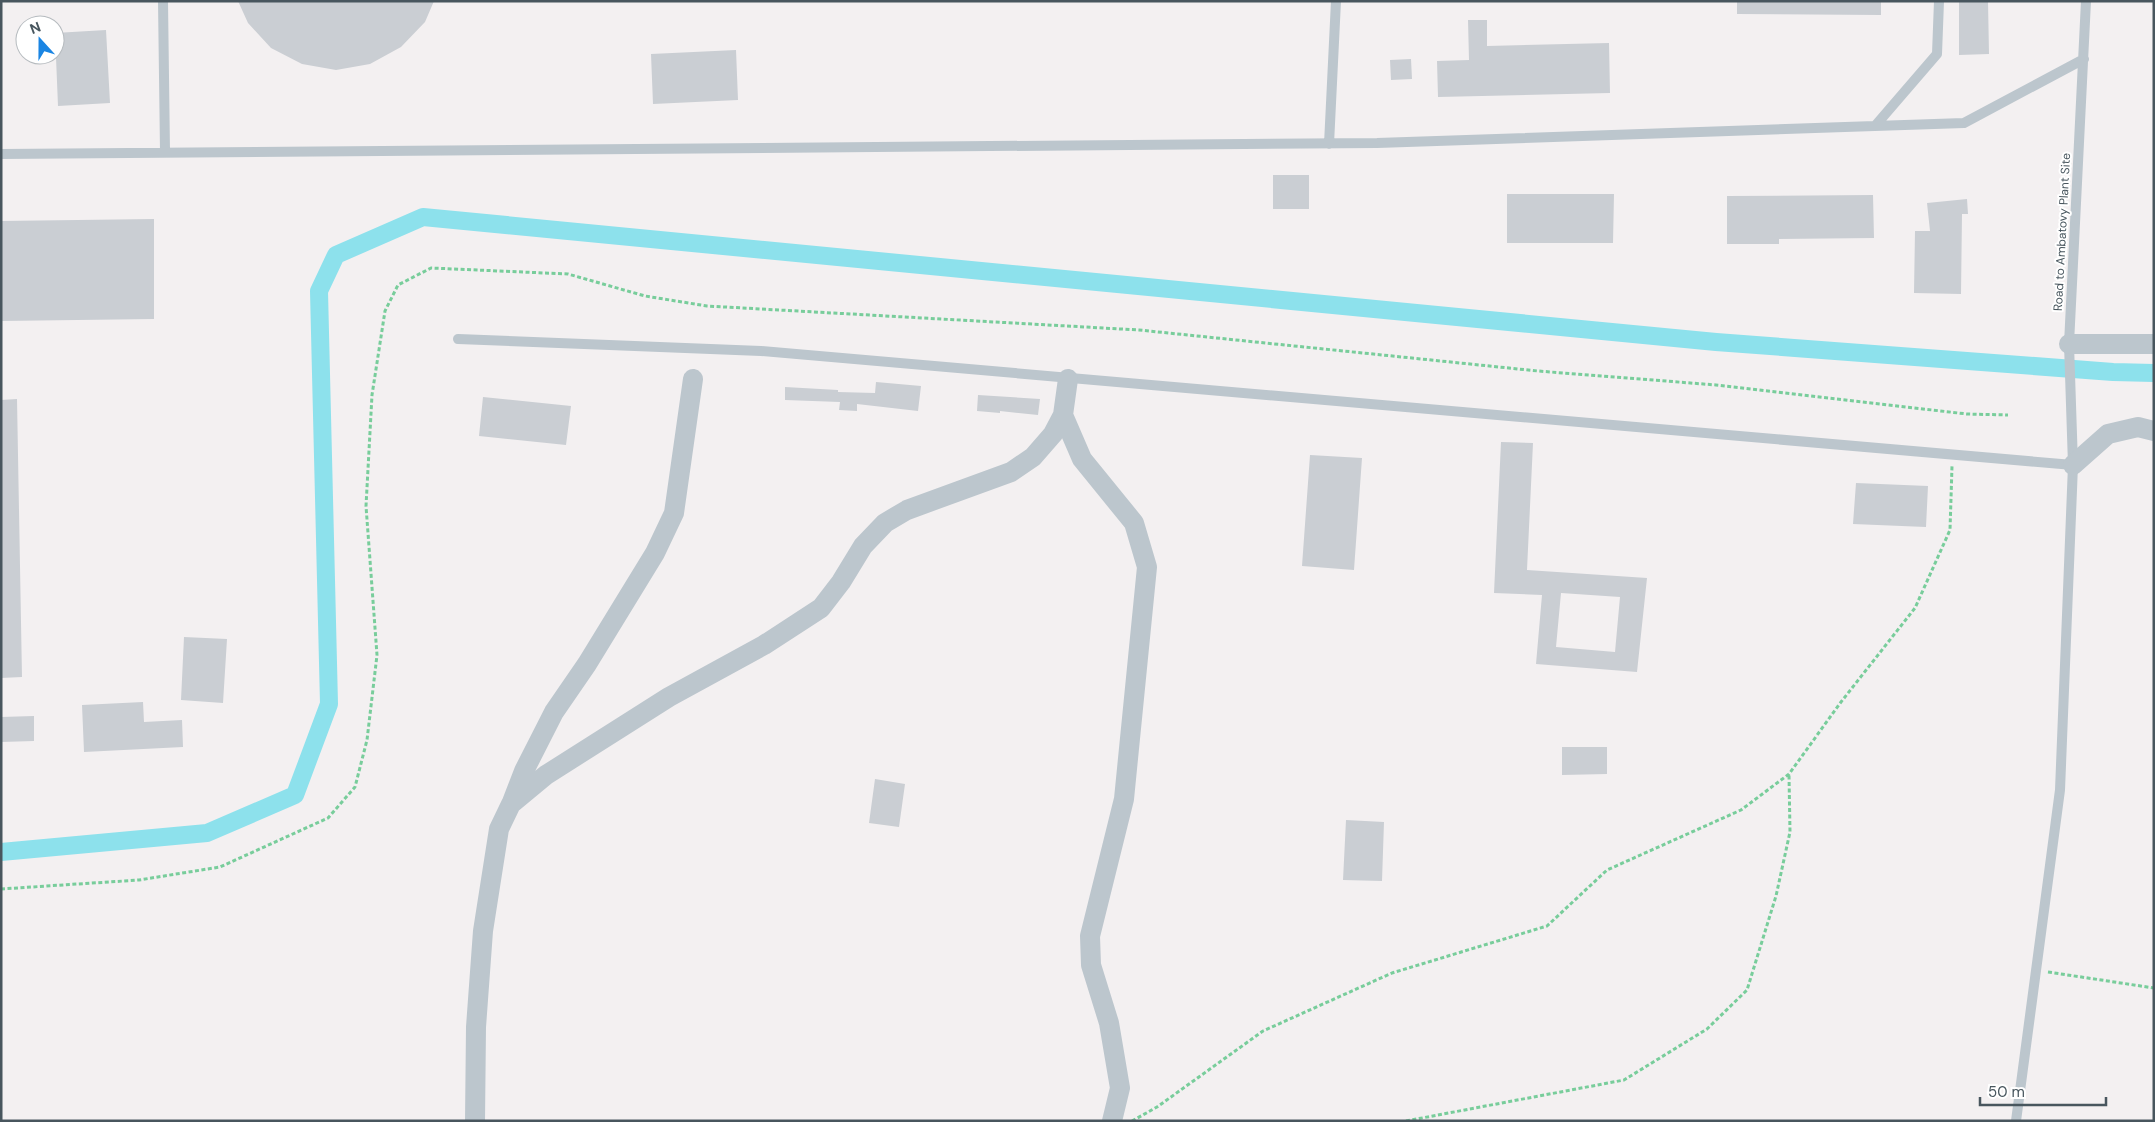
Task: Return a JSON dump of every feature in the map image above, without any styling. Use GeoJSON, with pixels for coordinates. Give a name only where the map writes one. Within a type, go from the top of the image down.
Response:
{"type":"FeatureCollection","features":[{"type":"Feature","properties":{"kind":"street"},"geometry":{"type":"LineString","coordinates":[[2069,344],[2154,344]]}},
{"type":"Feature","properties":{"kind":"street"},"geometry":{"type":"LineString","coordinates":[[474,1121],[476,1027],[483,931],[499,829],[524,771],[554,712],[587,664],[655,553],[674,513],[693,379]]}},
{"type":"Feature","properties":{"kind":"street"},"geometry":{"type":"LineString","coordinates":[[511,804],[546,776],[669,697],[764,645],[821,608],[841,582],[863,546],[885,523],[907,510],[1011,472],[1033,457],[1053,434],[1063,415],[1068,379]]}},
{"type":"Feature","properties":{"kind":"street"},"geometry":{"type":"LineString","coordinates":[[1063,415],[1082,459],[1134,523],[1147,567],[1124,799],[1090,936],[1091,965],[1109,1023],[1120,1088],[1112,1121]]}},
{"type":"Feature","properties":{"kind":"street"},"geometry":{"type":"LineString","coordinates":[[2073,465],[2108,434],[2138,427],[2154,431]]}},
{"type":"Feature","properties":{"kind":"lane"},"geometry":{"type":"LineString","coordinates":[[163,1],[165,152]]}},
{"type":"Feature","properties":{"kind":"lane"},"geometry":{"type":"LineString","coordinates":[[1330,144],[1336,1]]}},
{"type":"Feature","properties":{"kind":"lane"},"geometry":{"type":"LineString","coordinates":[[1875,126],[1937,54],[1939,1]]}},
{"type":"Feature","properties":{"kind":"lane","name":"Road to Ambatovy Plant Site"},"geometry":{"type":"LineString","coordinates":[[2016,1121],[2060,790],[2073,465],[2069,344],[2086,1]]}},
{"type":"Feature","properties":{"kind":"lane"},"geometry":{"type":"LineString","coordinates":[[1,154],[1330,144],[1964,123],[2084,59]]}},
{"type":"Feature","properties":{"kind":"lane"},"geometry":{"type":"LineString","coordinates":[[458,339],[761,351],[2073,465]]}},
{"type":"Feature","properties":{"kind":"path"},"geometry":{"type":"LineString","coordinates":[[1,889],[139,880],[220,868],[328,818],[355,787],[367,740],[376,655],[366,506],[372,395],[385,311],[398,285],[431,268],[568,274],[645,296],[707,306],[1139,330],[1538,371],[1716,386],[1967,414],[2008,415]]}},
{"type":"Feature","properties":{"kind":"path"},"geometry":{"type":"LineString","coordinates":[[1132,1121],[1157,1107],[1262,1031],[1392,973],[1546,926],[1607,870],[1741,810],[1789,774],[1841,702],[1915,608],[1950,530],[1953,454]]}},
{"type":"Feature","properties":{"kind":"path"},"geometry":{"type":"LineString","coordinates":[[1406,1121],[1624,1080],[1708,1029],[1747,990],[1776,896],[1790,832],[1789,774]]}},
{"type":"Feature","properties":{"kind":"path"},"geometry":{"type":"LineString","coordinates":[[2036,970],[2154,988]]}},
{"type":"Feature","properties":{"kind":"building"},"geometry":{"type":"Polygon","coordinates":[[[238,1],[434,1],[425,22],[401,47],[370,64],[336,70],[302,64],[271,48],[248,23],[238,1]]]}},
{"type":"Feature","properties":{"kind":"building"},"geometry":{"type":"Polygon","coordinates":[[[1737,1],[1881,1],[1881,15],[1737,14],[1737,1]]]}},
{"type":"Feature","properties":{"kind":"building"},"geometry":{"type":"Polygon","coordinates":[[[1959,1],[1988,1],[1989,54],[1959,55],[1959,1]]]}},
{"type":"Feature","properties":{"kind":"building"},"geometry":{"type":"Polygon","coordinates":[[[1468,20],[1487,20],[1487,46],[1609,43],[1610,93],[1438,97],[1437,61],[1469,60],[1468,20]]]}},
{"type":"Feature","properties":{"kind":"building"},"geometry":{"type":"Polygon","coordinates":[[[106,30],[110,103],[58,106],[56,65],[65,65],[65,32],[106,30]]]}},
{"type":"Feature","properties":{"kind":"building"},"geometry":{"type":"Polygon","coordinates":[[[736,50],[738,100],[653,104],[651,54],[736,50]]]}},
{"type":"Feature","properties":{"kind":"building"},"geometry":{"type":"Polygon","coordinates":[[[1411,59],[1412,79],[1391,80],[1390,60],[1411,59]]]}},
{"type":"Feature","properties":{"kind":"building"},"geometry":{"type":"Polygon","coordinates":[[[1273,175],[1309,175],[1309,209],[1273,209],[1273,175]]]}},
{"type":"Feature","properties":{"kind":"building"},"geometry":{"type":"Polygon","coordinates":[[[1507,194],[1614,194],[1613,243],[1507,243],[1507,194]]]}},
{"type":"Feature","properties":{"kind":"building"},"geometry":{"type":"Polygon","coordinates":[[[1873,195],[1874,238],[1779,239],[1779,244],[1727,244],[1727,196],[1873,195]]]}},
{"type":"Feature","properties":{"kind":"building"},"geometry":{"type":"Polygon","coordinates":[[[1967,199],[1968,214],[1962,214],[1961,294],[1914,293],[1915,231],[1930,231],[1927,203],[1967,199]]]}},
{"type":"Feature","properties":{"kind":"building"},"geometry":{"type":"Polygon","coordinates":[[[154,219],[154,319],[1,321],[1,221],[154,219]]]}},
{"type":"Feature","properties":{"kind":"building"},"geometry":{"type":"Polygon","coordinates":[[[876,382],[921,386],[918,411],[857,404],[857,411],[839,410],[840,402],[785,400],[785,387],[838,390],[838,392],[875,393],[876,382]]]}},
{"type":"Feature","properties":{"kind":"building"},"geometry":{"type":"Polygon","coordinates":[[[978,395],[1040,399],[1038,415],[1000,411],[1000,413],[977,411],[978,395]]]}},
{"type":"Feature","properties":{"kind":"building"},"geometry":{"type":"Polygon","coordinates":[[[483,397],[571,406],[566,445],[479,436],[483,397]]]}},
{"type":"Feature","properties":{"kind":"building"},"geometry":{"type":"Polygon","coordinates":[[[17,399],[22,677],[1,678],[1,400],[17,399]]]}},
{"type":"Feature","properties":{"kind":"building"},"geometry":{"type":"Polygon","coordinates":[[[1501,442],[1533,443],[1527,570],[1647,578],[1637,672],[1536,664],[1542,595],[1494,593],[1501,442]],[[1561,593],[1556,647],[1615,652],[1620,597],[1561,593]]]}},
{"type":"Feature","properties":{"kind":"building"},"geometry":{"type":"Polygon","coordinates":[[[1310,455],[1362,458],[1354,570],[1302,566],[1310,455]]]}},
{"type":"Feature","properties":{"kind":"building"},"geometry":{"type":"Polygon","coordinates":[[[1856,483],[1928,486],[1926,527],[1853,524],[1856,483]]]}},
{"type":"Feature","properties":{"kind":"building"},"geometry":{"type":"Polygon","coordinates":[[[184,637],[227,639],[223,703],[181,700],[184,637]]]}},
{"type":"Feature","properties":{"kind":"building"},"geometry":{"type":"Polygon","coordinates":[[[143,702],[144,722],[182,720],[183,747],[84,752],[82,705],[143,702]]]}},
{"type":"Feature","properties":{"kind":"building"},"geometry":{"type":"Polygon","coordinates":[[[34,716],[34,741],[1,742],[1,717],[34,716]]]}},
{"type":"Feature","properties":{"kind":"building"},"geometry":{"type":"Polygon","coordinates":[[[1562,747],[1607,747],[1607,774],[1562,775],[1562,747]]]}},
{"type":"Feature","properties":{"kind":"building"},"geometry":{"type":"Polygon","coordinates":[[[875,779],[905,784],[899,827],[869,823],[875,779]]]}},
{"type":"Feature","properties":{"kind":"building"},"geometry":{"type":"Polygon","coordinates":[[[1346,820],[1384,822],[1382,881],[1343,880],[1346,820]]]}},
{"type":"Feature","properties":{"kind":"waterway"},"geometry":{"type":"LineString","coordinates":[[1,852],[207,833],[295,795],[329,704],[319,291],[336,255],[423,217],[1716,342],[2113,372],[2154,373]]}}]}
